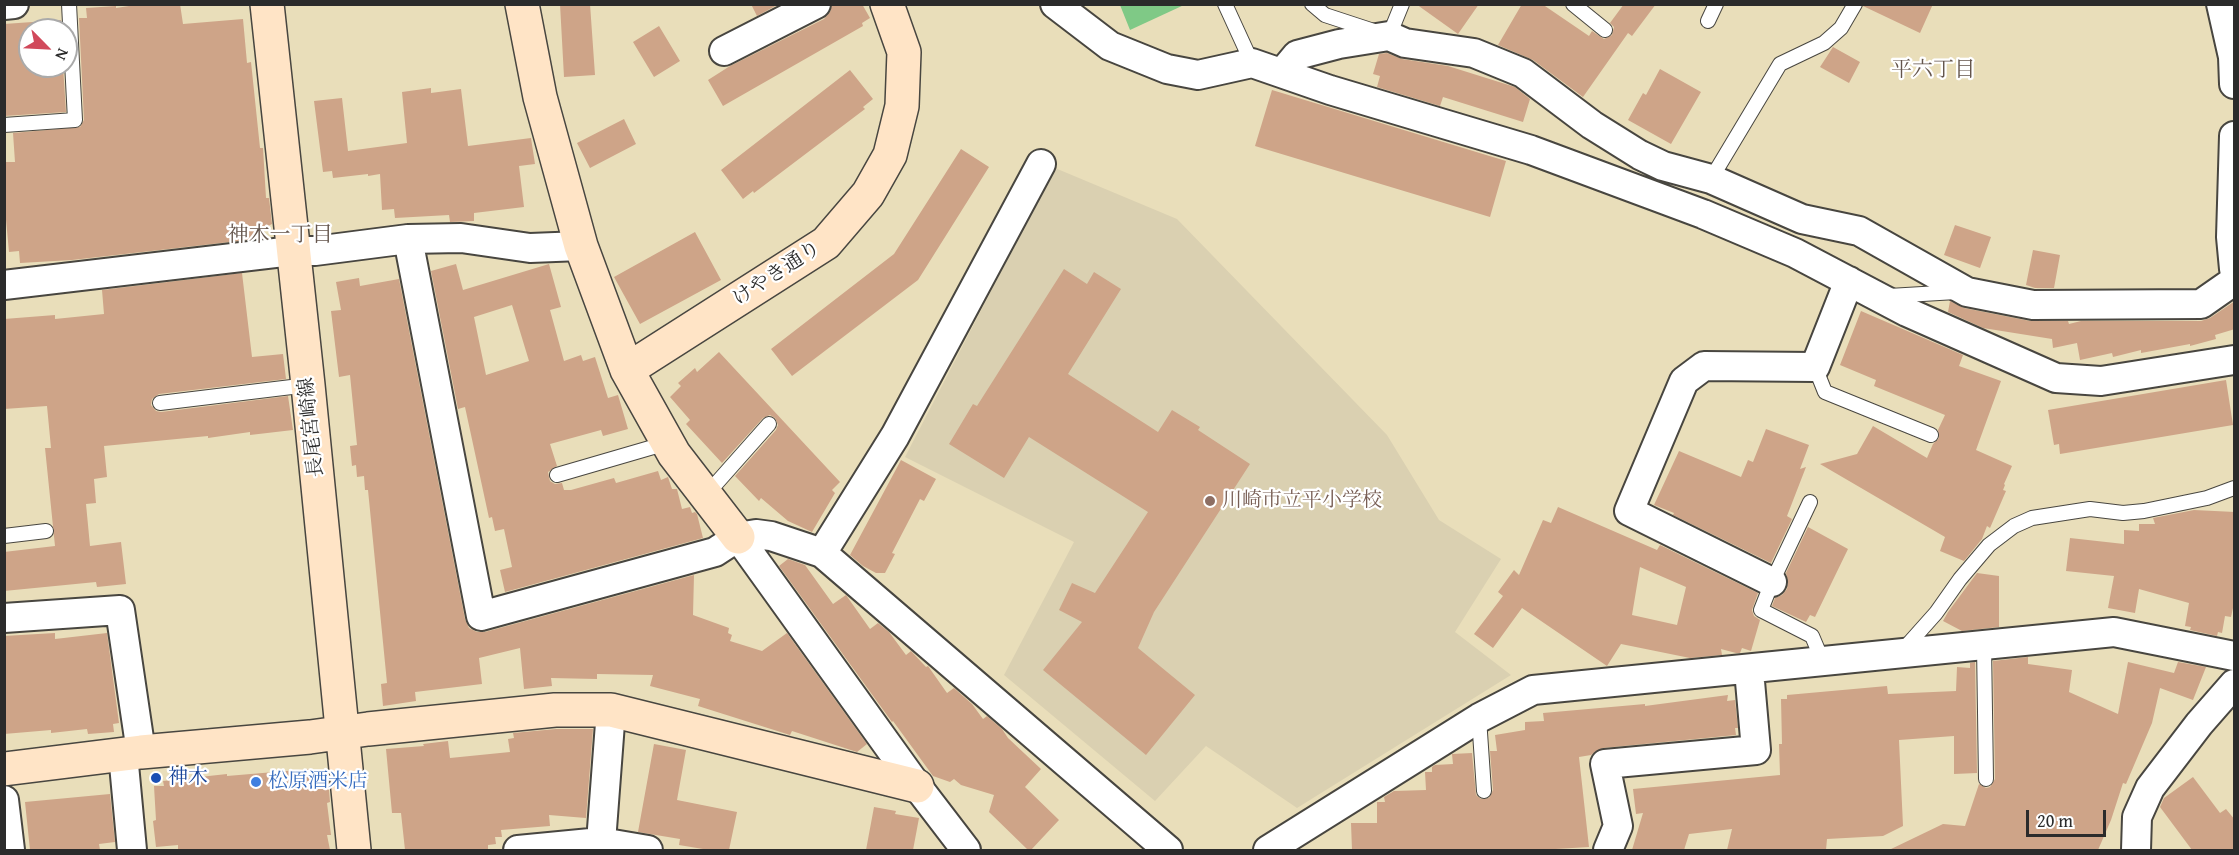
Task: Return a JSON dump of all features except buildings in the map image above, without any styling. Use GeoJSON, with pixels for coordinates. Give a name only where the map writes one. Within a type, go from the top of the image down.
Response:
{"type":"FeatureCollection","features":[{"type":"Feature","properties":{"kind":"street"},"geometry":{"type":"LineString","coordinates":[[4,5],[14,4]]}},
{"type":"Feature","properties":{"kind":"street","name":"長尾宮崎線"},"geometry":{"type":"LineString","coordinates":[[267,4],[308,385],[354,850]]}},
{"type":"Feature","properties":{"kind":"street"},"geometry":{"type":"LineString","coordinates":[[522,4],[540,97],[581,246],[627,370],[667,443],[966,850]]}},
{"type":"Feature","properties":{"kind":"street"},"geometry":{"type":"LineString","coordinates":[[724,51],[816,4]]}},
{"type":"Feature","properties":{"kind":"street","name":"けやき通り"},"geometry":{"type":"LineString","coordinates":[[627,370],[826,243],[868,194],[890,155],[902,105],[904,52],[887,4]]}},
{"type":"Feature","properties":{"kind":"street"},"geometry":{"type":"LineString","coordinates":[[1055,4],[1110,46],[1167,69],[1198,75],[1252,63],[1330,90],[1531,150],[1731,226],[1795,253],[1907,312],[2056,378],[2101,381],[2203,363],[2235,360]]}},
{"type":"Feature","properties":{"kind":"street"},"geometry":{"type":"LineString","coordinates":[[2220,4],[2233,57],[2235,84]]}},
{"type":"Feature","properties":{"kind":"street"},"geometry":{"type":"LineString","coordinates":[[1282,73],[1297,56],[1339,45],[1389,36],[1405,43],[1474,53],[1523,73],[1592,125],[1640,155],[1663,166],[1711,179],[1802,219],[1860,231],[1967,292],[2033,305],[2201,304],[2235,281]]}},
{"type":"Feature","properties":{"kind":"street"},"geometry":{"type":"LineString","coordinates":[[2235,135],[2233,238],[2235,269]]}},
{"type":"Feature","properties":{"kind":"street"},"geometry":{"type":"LineString","coordinates":[[822,553],[895,436],[1041,164]]}},
{"type":"Feature","properties":{"kind":"street"},"geometry":{"type":"LineString","coordinates":[[4,285],[408,239],[461,238],[530,248],[581,246]]}},
{"type":"Feature","properties":{"kind":"street"},"geometry":{"type":"LineString","coordinates":[[408,239],[481,616],[715,552],[738,537],[756,534],[771,536],[822,553],[1168,850]]}},
{"type":"Feature","properties":{"kind":"street"},"geometry":{"type":"LineString","coordinates":[[1772,582],[1629,511],[1684,381],[1704,366],[1815,367],[1849,281]]}},
{"type":"Feature","properties":{"kind":"street"},"geometry":{"type":"LineString","coordinates":[[4,618],[120,610],[132,753],[132,850]]}},
{"type":"Feature","properties":{"kind":"street"},"geometry":{"type":"LineString","coordinates":[[1268,850],[1479,718],[1533,690],[2114,632],[2234,653]]}},
{"type":"Feature","properties":{"kind":"street"},"geometry":{"type":"LineString","coordinates":[[1608,850],[1618,826],[1605,764],[1756,750],[1749,670]]}},
{"type":"Feature","properties":{"kind":"street"},"geometry":{"type":"LineString","coordinates":[[2136,850],[2137,817],[2150,788],[2199,724],[2235,684]]}},
{"type":"Feature","properties":{"kind":"street"},"geometry":{"type":"LineString","coordinates":[[4,769],[132,753],[555,710],[610,710],[917,786]]}},
{"type":"Feature","properties":{"kind":"street"},"geometry":{"type":"LineString","coordinates":[[601,842],[610,710]]}},
{"type":"Feature","properties":{"kind":"street"},"geometry":{"type":"LineString","coordinates":[[4,800],[10,850]]}},
{"type":"Feature","properties":{"kind":"street"},"geometry":{"type":"LineString","coordinates":[[518,850],[601,842],[648,850]]}},
{"type":"Feature","properties":{"kind":"lane"},"geometry":{"type":"LineString","coordinates":[[4,125],[75,120],[69,4]]}},
{"type":"Feature","properties":{"kind":"lane"},"geometry":{"type":"LineString","coordinates":[[1225,4],[1252,63]]}},
{"type":"Feature","properties":{"kind":"lane"},"geometry":{"type":"LineString","coordinates":[[1312,4],[1325,15],[1389,36],[1402,4]]}},
{"type":"Feature","properties":{"kind":"lane"},"geometry":{"type":"LineString","coordinates":[[1708,21],[1716,4]]}},
{"type":"Feature","properties":{"kind":"lane"},"geometry":{"type":"LineString","coordinates":[[1711,179],[1780,64],[1824,43],[1841,28],[1855,4]]}},
{"type":"Feature","properties":{"kind":"lane"},"geometry":{"type":"LineString","coordinates":[[1580,6],[1605,30]]}},
{"type":"Feature","properties":{"kind":"lane"},"geometry":{"type":"LineString","coordinates":[[1878,296],[1967,292]]}},
{"type":"Feature","properties":{"kind":"lane"},"geometry":{"type":"LineString","coordinates":[[1815,367],[1826,392],[1931,435]]}},
{"type":"Feature","properties":{"kind":"lane"},"geometry":{"type":"LineString","coordinates":[[160,403],[308,385]]}},
{"type":"Feature","properties":{"kind":"lane"},"geometry":{"type":"LineString","coordinates":[[706,495],[769,424]]}},
{"type":"Feature","properties":{"kind":"lane"},"geometry":{"type":"LineString","coordinates":[[557,475],[667,443]]}},
{"type":"Feature","properties":{"kind":"lane"},"geometry":{"type":"LineString","coordinates":[[1898,655],[1936,613],[1960,579],[1989,545],[2014,526],[2032,518],[2072,510],[2090,509],[2123,513],[2144,511],[2207,498],[2235,488]]}},
{"type":"Feature","properties":{"kind":"lane"},"geometry":{"type":"LineString","coordinates":[[1810,502],[1761,610],[1812,636],[1823,662]]}},
{"type":"Feature","properties":{"kind":"lane"},"geometry":{"type":"LineString","coordinates":[[4,536],[46,531]]}},
{"type":"Feature","properties":{"kind":"lane"},"geometry":{"type":"LineString","coordinates":[[1984,645],[1986,779]]}},
{"type":"Feature","properties":{"kind":"lane"},"geometry":{"type":"LineString","coordinates":[[1479,718],[1484,791]]}},
{"type":"Feature","properties":{"kind":"shaded area","name":"川崎市立平小学校"},"geometry":{"type":"Polygon","coordinates":[[[1055,168],[1177,219],[1387,435],[1439,520],[1501,559],[1455,632],[1511,675],[1297,808],[1206,746],[1155,801],[1004,675],[1074,542],[905,457],[1055,168]]]}},
{"type":"Feature","properties":{"kind":"green space"},"geometry":{"type":"Polygon","coordinates":[[[1184,4],[1130,30],[1120,5],[1184,4]]]}},
{"type":"Feature","properties":{"kind":"place","name":"川崎市立平小学校"},"geometry":{"type":"Point","coordinates":[1210,501]}},
{"type":"Feature","properties":{"kind":"place","name":"神木"},"geometry":{"type":"Point","coordinates":[156,778]}},
{"type":"Feature","properties":{"kind":"place","name":"松原酒米店"},"geometry":{"type":"Point","coordinates":[256,782]}},
{"type":"Feature","properties":{"kind":"district","name":"平六丁目"},"geometry":{"type":"Point","coordinates":[1933,71]}},
{"type":"Feature","properties":{"kind":"district","name":"神木一丁目"},"geometry":{"type":"Point","coordinates":[280,236]}}]}
